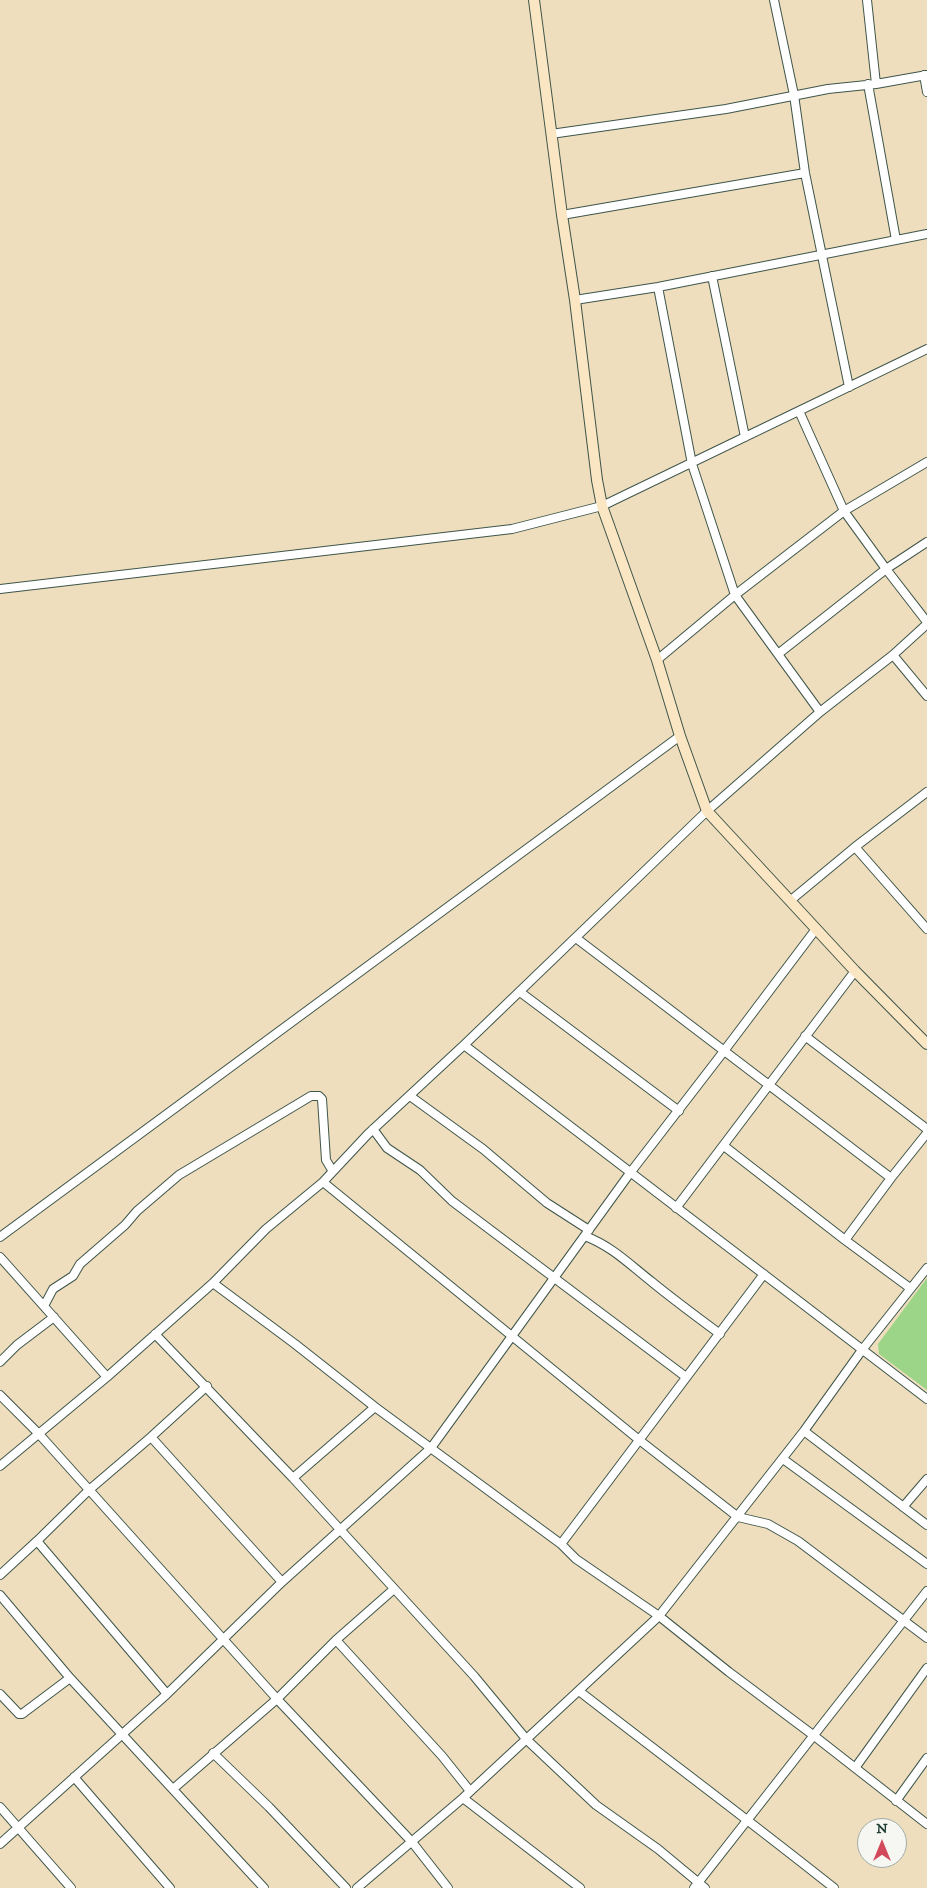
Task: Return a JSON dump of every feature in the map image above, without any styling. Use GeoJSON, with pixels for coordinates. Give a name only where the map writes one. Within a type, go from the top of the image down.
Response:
{"type":"FeatureCollection","features":[{"type":"Feature","properties":{"kind":"street"},"geometry":{"type":"LineString","coordinates":[[534,0],[562,214],[576,300],[596,480],[602,506],[657,660],[680,736],[707,811],[855,971],[927,1044]]}},
{"type":"Feature","properties":{"kind":"street"},"geometry":{"type":"LineString","coordinates":[[774,0],[794,95],[805,173],[849,386]]}},
{"type":"Feature","properties":{"kind":"street"},"geometry":{"type":"LineString","coordinates":[[867,0],[872,84],[896,240]]}},
{"type":"Feature","properties":{"kind":"street"},"geometry":{"type":"LineString","coordinates":[[552,134],[726,109],[794,95],[925,75],[927,92]]}},
{"type":"Feature","properties":{"kind":"street"},"geometry":{"type":"LineString","coordinates":[[562,214],[805,173]]}},
{"type":"Feature","properties":{"kind":"street"},"geometry":{"type":"LineString","coordinates":[[576,300],[658,287],[927,234]]}},
{"type":"Feature","properties":{"kind":"street"},"geometry":{"type":"LineString","coordinates":[[712,276],[745,437]]}},
{"type":"Feature","properties":{"kind":"street"},"geometry":{"type":"LineString","coordinates":[[658,287],[692,464],[736,595],[820,712]]}},
{"type":"Feature","properties":{"kind":"street"},"geometry":{"type":"LineString","coordinates":[[0,589],[512,529],[602,506],[927,349]]}},
{"type":"Feature","properties":{"kind":"street"},"geometry":{"type":"LineString","coordinates":[[0,1466],[107,1377],[212,1283],[266,1229],[323,1182],[332,1170],[373,1129],[520,992],[707,811],[820,712],[893,655],[927,623],[844,511],[799,411]]}},
{"type":"Feature","properties":{"kind":"street"},"geometry":{"type":"LineString","coordinates":[[657,660],[736,595],[844,511],[927,462]]}},
{"type":"Feature","properties":{"kind":"street"},"geometry":{"type":"LineString","coordinates":[[778,654],[886,569],[927,542]]}},
{"type":"Feature","properties":{"kind":"street"},"geometry":{"type":"LineString","coordinates":[[893,655],[927,696]]}},
{"type":"Feature","properties":{"kind":"street"},"geometry":{"type":"LineString","coordinates":[[0,1237],[680,736]]}},
{"type":"Feature","properties":{"kind":"street"},"geometry":{"type":"LineString","coordinates":[[791,900],[855,847],[927,792]]}},
{"type":"Feature","properties":{"kind":"street"},"geometry":{"type":"LineString","coordinates":[[855,847],[927,929]]}},
{"type":"Feature","properties":{"kind":"street"},"geometry":{"type":"LineString","coordinates":[[0,1844],[167,1694],[338,1529],[431,1448],[630,1173],[816,929]]}},
{"type":"Feature","properties":{"kind":"street"},"geometry":{"type":"LineString","coordinates":[[576,938],[891,1178]]}},
{"type":"Feature","properties":{"kind":"street"},"geometry":{"type":"LineString","coordinates":[[676,1208],[855,971]]}},
{"type":"Feature","properties":{"kind":"street"},"geometry":{"type":"LineString","coordinates":[[520,992],[679,1110]]}},
{"type":"Feature","properties":{"kind":"street"},"geometry":{"type":"LineString","coordinates":[[806,1036],[927,1129]]}},
{"type":"Feature","properties":{"kind":"street"},"geometry":{"type":"LineString","coordinates":[[464,1045],[927,1399]]}},
{"type":"Feature","properties":{"kind":"street"},"geometry":{"type":"LineString","coordinates":[[44,1306],[53,1289],[73,1276],[80,1264],[179,1175],[311,1096],[319,1096],[322,1099],[326,1160],[332,1170]]}},
{"type":"Feature","properties":{"kind":"street"},"geometry":{"type":"LineString","coordinates":[[410,1096],[483,1149],[547,1203],[625,1258],[650,1281],[720,1334]]}},
{"type":"Feature","properties":{"kind":"street"},"geometry":{"type":"LineString","coordinates":[[373,1129],[387,1148],[420,1170],[452,1201],[686,1377]]}},
{"type":"Feature","properties":{"kind":"street"},"geometry":{"type":"LineString","coordinates":[[845,1240],[891,1178],[927,1134]]}},
{"type":"Feature","properties":{"kind":"street"},"geometry":{"type":"LineString","coordinates":[[724,1146],[910,1288]]}},
{"type":"Feature","properties":{"kind":"street"},"geometry":{"type":"LineString","coordinates":[[323,1182],[638,1440],[738,1517],[768,1524],[798,1541],[927,1638]]}},
{"type":"Feature","properties":{"kind":"street"},"geometry":{"type":"LineString","coordinates":[[0,1257],[107,1377]]}},
{"type":"Feature","properties":{"kind":"street"},"geometry":{"type":"LineString","coordinates":[[356,1888],[463,1798],[659,1616],[783,1459],[862,1350],[927,1268]]}},
{"type":"Feature","properties":{"kind":"street"},"geometry":{"type":"LineString","coordinates":[[561,1544],[764,1274]]}},
{"type":"Feature","properties":{"kind":"street"},"geometry":{"type":"LineString","coordinates":[[212,1283],[295,1344],[375,1407],[561,1544],[576,1558],[659,1616],[927,1824]]}},
{"type":"Feature","properties":{"kind":"street"},"geometry":{"type":"LineString","coordinates":[[0,1362],[17,1345],[54,1317]]}},
{"type":"Feature","properties":{"kind":"street"},"geometry":{"type":"LineString","coordinates":[[155,1334],[207,1386],[394,1588],[474,1676],[527,1740],[596,1805],[658,1849],[696,1885],[705,1888]]}},
{"type":"Feature","properties":{"kind":"street"},"geometry":{"type":"LineString","coordinates":[[0,1575],[89,1490],[207,1386]]}},
{"type":"Feature","properties":{"kind":"street"},"geometry":{"type":"LineString","coordinates":[[0,1396],[38,1434],[277,1699],[412,1842],[448,1888]]}},
{"type":"Feature","properties":{"kind":"street"},"geometry":{"type":"LineString","coordinates":[[293,1478],[375,1407]]}},
{"type":"Feature","properties":{"kind":"street"},"geometry":{"type":"LineString","coordinates":[[804,1431],[927,1525]]}},
{"type":"Feature","properties":{"kind":"street"},"geometry":{"type":"LineString","coordinates":[[151,1437],[282,1582]]}},
{"type":"Feature","properties":{"kind":"street"},"geometry":{"type":"LineString","coordinates":[[783,1459],[927,1564]]}},
{"type":"Feature","properties":{"kind":"street"},"geometry":{"type":"LineString","coordinates":[[903,1507],[927,1479]]}},
{"type":"Feature","properties":{"kind":"street"},"geometry":{"type":"LineString","coordinates":[[37,1541],[167,1694]]}},
{"type":"Feature","properties":{"kind":"street"},"geometry":{"type":"LineString","coordinates":[[173,1789],[277,1699],[336,1640],[394,1588]]}},
{"type":"Feature","properties":{"kind":"street"},"geometry":{"type":"LineString","coordinates":[[696,1885],[927,1591]]}},
{"type":"Feature","properties":{"kind":"street"},"geometry":{"type":"LineString","coordinates":[[0,1596],[70,1678],[264,1888]]}},
{"type":"Feature","properties":{"kind":"street"},"geometry":{"type":"LineString","coordinates":[[336,1640],[442,1756],[470,1791]]}},
{"type":"Feature","properties":{"kind":"street"},"geometry":{"type":"LineString","coordinates":[[855,1768],[927,1668]]}},
{"type":"Feature","properties":{"kind":"street"},"geometry":{"type":"LineString","coordinates":[[0,1694],[19,1714],[22,1714],[70,1678]]}},
{"type":"Feature","properties":{"kind":"street"},"geometry":{"type":"LineString","coordinates":[[579,1691],[747,1818],[834,1888]]}},
{"type":"Feature","properties":{"kind":"street"},"geometry":{"type":"LineString","coordinates":[[213,1753],[269,1807],[346,1888]]}},
{"type":"Feature","properties":{"kind":"street"},"geometry":{"type":"LineString","coordinates":[[896,1801],[927,1758]]}},
{"type":"Feature","properties":{"kind":"street"},"geometry":{"type":"LineString","coordinates":[[74,1777],[170,1888]]}},
{"type":"Feature","properties":{"kind":"street"},"geometry":{"type":"LineString","coordinates":[[463,1798],[580,1888]]}},
{"type":"Feature","properties":{"kind":"street"},"geometry":{"type":"LineString","coordinates":[[0,1807],[71,1888]]}},
{"type":"Feature","properties":{"kind":"green space"},"geometry":{"type":"Polygon","coordinates":[[[927,1278],[927,1390],[879,1354],[878,1344],[927,1278]]]}}]}
